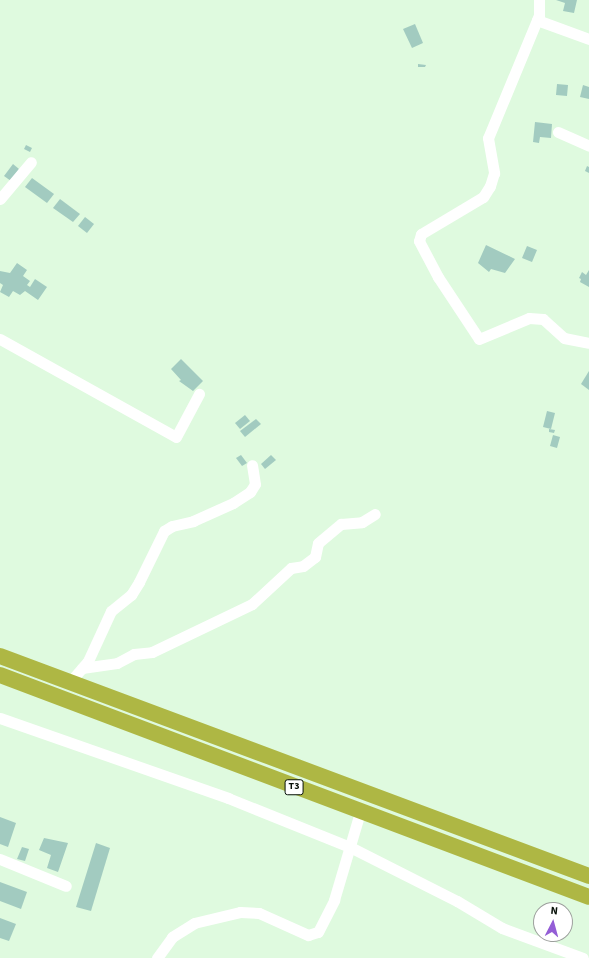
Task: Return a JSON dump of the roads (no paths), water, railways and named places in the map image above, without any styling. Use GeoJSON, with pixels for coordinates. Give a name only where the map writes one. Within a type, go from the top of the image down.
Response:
{"type":"FeatureCollection","features":[{"type":"Feature","properties":{"kind":"highway","name":"T3"},"geometry":{"type":"LineString","coordinates":[[0,656],[589,876]]}},
{"type":"Feature","properties":{"kind":"highway","name":"T3"},"geometry":{"type":"LineString","coordinates":[[0,676],[589,897]]}},
{"type":"Feature","properties":{"kind":"street"},"geometry":{"type":"LineString","coordinates":[[539,0],[537,20],[488,138],[494,173],[490,186],[483,197],[422,234],[419,241],[438,277],[479,339],[529,318],[543,318],[564,338],[589,343]]}},
{"type":"Feature","properties":{"kind":"street"},"geometry":{"type":"LineString","coordinates":[[537,20],[589,39]]}},
{"type":"Feature","properties":{"kind":"street"},"geometry":{"type":"LineString","coordinates":[[558,132],[589,146]]}},
{"type":"Feature","properties":{"kind":"street"},"geometry":{"type":"LineString","coordinates":[[0,199],[31,162]]}},
{"type":"Feature","properties":{"kind":"street"},"geometry":{"type":"LineString","coordinates":[[0,339],[176,437],[199,394]]}},
{"type":"Feature","properties":{"kind":"street"},"geometry":{"type":"LineString","coordinates":[[69,683],[88,660],[111,611],[130,595],[139,582],[164,531],[172,526],[193,522],[233,503],[250,492],[255,484],[252,465]]}},
{"type":"Feature","properties":{"kind":"street"},"geometry":{"type":"LineString","coordinates":[[82,668],[117,663],[134,654],[152,652],[252,604],[291,568],[303,566],[315,557],[318,543],[341,524],[362,522],[375,514]]}},
{"type":"Feature","properties":{"kind":"street"},"geometry":{"type":"LineString","coordinates":[[0,718],[228,798],[350,847],[457,901],[502,928],[583,958]]}},
{"type":"Feature","properties":{"kind":"street"},"geometry":{"type":"LineString","coordinates":[[157,958],[172,937],[194,923],[240,912],[259,913],[308,935],[318,932],[334,900],[360,812]]}},
{"type":"Feature","properties":{"kind":"street"},"geometry":{"type":"LineString","coordinates":[[0,859],[66,886]]}}]}
